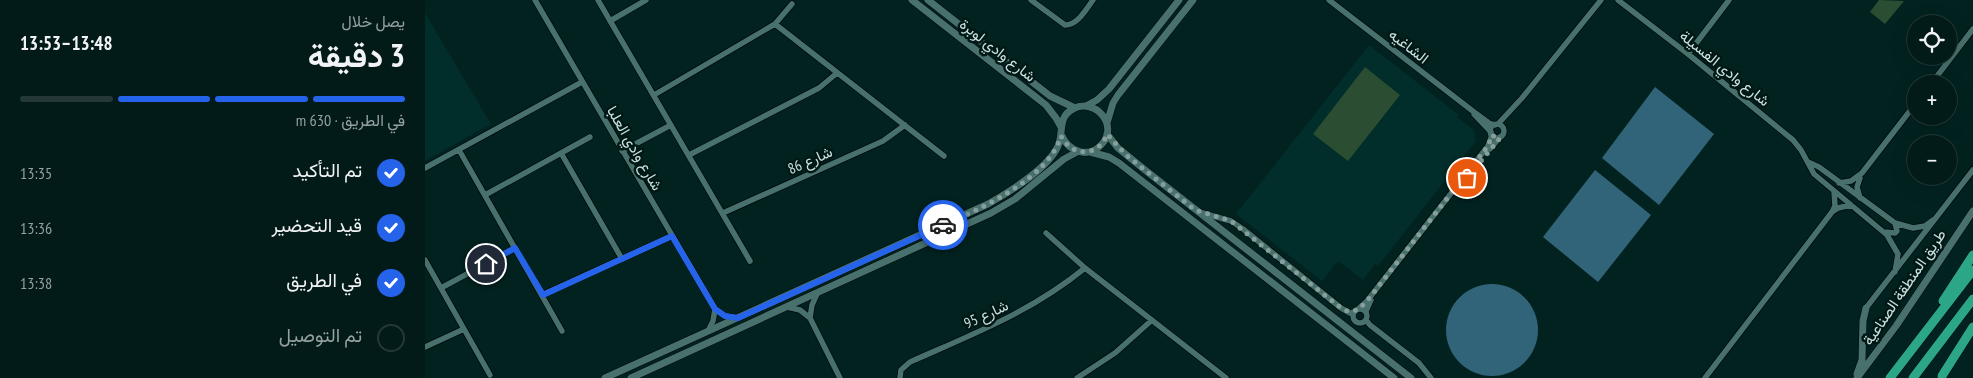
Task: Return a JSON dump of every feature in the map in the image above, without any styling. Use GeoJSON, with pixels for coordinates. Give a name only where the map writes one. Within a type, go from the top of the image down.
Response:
{"type":"FeatureCollection","features":[{"type":"Feature","properties":{"kind":"highway"},"geometry":{"type":"LineString","coordinates":[[1901,364],[1973,255]]}},
{"type":"Feature","properties":{"kind":"highway"},"geometry":{"type":"LineString","coordinates":[[1890,378],[1973,270]]}},
{"type":"Feature","properties":{"kind":"highway"},"geometry":{"type":"LineString","coordinates":[[1913,378],[1973,299]]}},
{"type":"Feature","properties":{"kind":"highway"},"geometry":{"type":"LineString","coordinates":[[1941,377],[1973,327]]}},
{"type":"Feature","properties":{"kind":"street","name":"شارع وادي العلبا"},"geometry":{"type":"LineString","coordinates":[[535,0],[715,309]]}},
{"type":"Feature","properties":{"kind":"street"},"geometry":{"type":"LineString","coordinates":[[599,0],[750,260]]}},
{"type":"Feature","properties":{"kind":"street"},"geometry":{"type":"LineString","coordinates":[[610,21],[646,0]]}},
{"type":"Feature","properties":{"kind":"street","name":"شارع وادي لوبرة"},"geometry":{"type":"LineString","coordinates":[[912,0],[1046,105],[1061,126]]}},
{"type":"Feature","properties":{"kind":"street","name":"شارع وادي لوبرة"},"geometry":{"type":"LineString","coordinates":[[928,0],[1050,96],[1075,108]]}},
{"type":"Feature","properties":{"kind":"street"},"geometry":{"type":"LineString","coordinates":[[1031,0],[1065,25],[1069,25],[1079,18],[1093,0]]}},
{"type":"Feature","properties":{"kind":"street"},"geometry":{"type":"LineString","coordinates":[[605,378],[988,204],[1007,193],[1042,166],[1055,153],[1065,115],[1075,108],[1085,106],[1097,100],[1109,89],[1179,0]]}},
{"type":"Feature","properties":{"kind":"street"},"geometry":{"type":"LineString","coordinates":[[1089,152],[1101,145],[1107,134],[1107,123],[1113,103],[1118,95],[1193,0]]}},
{"type":"Feature","properties":{"kind":"street","name":"الشاغيه"},"geometry":{"type":"LineString","coordinates":[[1329,0],[1474,112],[1489,123],[1496,125]]}},
{"type":"Feature","properties":{"kind":"street"},"geometry":{"type":"LineString","coordinates":[[1366,320],[1361,323],[1356,322],[1353,317],[1356,311],[1367,301],[1488,146],[1492,127],[1522,98],[1601,0]]}},
{"type":"Feature","properties":{"kind":"street","name":"شارع وادي الفسيلة"},"geometry":{"type":"LineString","coordinates":[[1618,0],[1688,54],[1793,140],[1814,174],[1884,232],[1893,243],[1898,254],[1895,272]]}},
{"type":"Feature","properties":{"kind":"street"},"geometry":{"type":"LineString","coordinates":[[1688,54],[1729,0]]}},
{"type":"Feature","properties":{"kind":"street"},"geometry":{"type":"LineString","coordinates":[[654,95],[775,24],[791,4]]}},
{"type":"Feature","properties":{"kind":"street"},"geometry":{"type":"LineString","coordinates":[[775,24],[944,156]]}},
{"type":"Feature","properties":{"kind":"street"},"geometry":{"type":"LineString","coordinates":[[1938,75],[1973,29]]}},
{"type":"Feature","properties":{"kind":"street"},"geometry":{"type":"LineString","coordinates":[[689,155],[819,88],[837,73]]}},
{"type":"Feature","properties":{"kind":"street"},"geometry":{"type":"LineString","coordinates":[[425,168],[582,82]]}},
{"type":"Feature","properties":{"kind":"street"},"geometry":{"type":"LineString","coordinates":[[1431,378],[1419,362],[1370,325],[1366,320],[1366,311],[1369,302],[1503,135],[1507,122],[1522,98]]}},
{"type":"Feature","properties":{"kind":"street"},"geometry":{"type":"LineString","coordinates":[[1085,106],[1096,109],[1107,123]]}},
{"type":"Feature","properties":{"kind":"street","name":"الشاغيه"},"geometry":{"type":"LineString","coordinates":[[1474,112],[1475,116],[1487,126],[1491,134]]}},
{"type":"Feature","properties":{"kind":"street"},"geometry":{"type":"LineString","coordinates":[[1860,198],[1857,187],[1862,174],[1907,115]]}},
{"type":"Feature","properties":{"kind":"street","name":"شارع 86"},"geometry":{"type":"LineString","coordinates":[[723,213],[883,141],[905,125]]}},
{"type":"Feature","properties":{"kind":"street"},"geometry":{"type":"LineString","coordinates":[[1496,125],[1502,126],[1504,130]]}},
{"type":"Feature","properties":{"kind":"street"},"geometry":{"type":"LineString","coordinates":[[622,151],[671,126]]}},
{"type":"Feature","properties":{"kind":"street"},"geometry":{"type":"LineString","coordinates":[[1107,134],[1126,155],[1411,378]]}},
{"type":"Feature","properties":{"kind":"street"},"geometry":{"type":"LineString","coordinates":[[1491,134],[1500,138]]}},
{"type":"Feature","properties":{"kind":"street"},"geometry":{"type":"LineString","coordinates":[[1061,136],[1067,146],[1077,152]]}},
{"type":"Feature","properties":{"kind":"street"},"geometry":{"type":"LineString","coordinates":[[485,195],[590,138]]}},
{"type":"Feature","properties":{"kind":"street"},"geometry":{"type":"LineString","coordinates":[[459,150],[562,331]]}},
{"type":"Feature","properties":{"kind":"street"},"geometry":{"type":"LineString","coordinates":[[631,378],[991,213],[1015,199],[1064,159],[1077,152],[1089,152],[1119,163],[1391,376]]}},
{"type":"Feature","properties":{"kind":"street"},"geometry":{"type":"LineString","coordinates":[[561,153],[622,259]]}},
{"type":"Feature","properties":{"kind":"street","name":"شارع وادي الفسيلة"},"geometry":{"type":"LineString","coordinates":[[1808,162],[1819,167],[1895,224],[1905,228],[1918,228],[1928,224],[1939,215]]}},
{"type":"Feature","properties":{"kind":"street","name":"طريق المنطقة الصناعية"},"geometry":{"type":"LineString","coordinates":[[1867,308],[1973,170]]}},
{"type":"Feature","properties":{"kind":"street"},"geometry":{"type":"LineString","coordinates":[[1839,183],[1851,181],[1862,174]]}},
{"type":"Feature","properties":{"kind":"street"},"geometry":{"type":"LineString","coordinates":[[1833,212],[1835,206],[1834,191]]}},
{"type":"Feature","properties":{"kind":"street"},"geometry":{"type":"LineString","coordinates":[[1705,378],[1833,212],[1838,208],[1851,205]]}},
{"type":"Feature","properties":{"kind":"street"},"geometry":{"type":"LineString","coordinates":[[1195,210],[1231,221],[1341,308],[1350,313],[1366,311]]}},
{"type":"Feature","properties":{"kind":"street","name":"طريق المنطقة الصناعية"},"geometry":{"type":"LineString","coordinates":[[1857,378],[1892,332],[1973,211]]}},
{"type":"Feature","properties":{"kind":"street"},"geometry":{"type":"LineString","coordinates":[[1884,232],[1895,233],[1897,231],[1895,224]]}},
{"type":"Feature","properties":{"kind":"street"},"geometry":{"type":"LineString","coordinates":[[1045,233],[1085,268],[1221,377]]}},
{"type":"Feature","properties":{"kind":"street"},"geometry":{"type":"LineString","coordinates":[[543,295],[672,236]]}},
{"type":"Feature","properties":{"kind":"street"},"geometry":{"type":"LineString","coordinates":[[441,288],[515,248]]}},
{"type":"Feature","properties":{"kind":"street"},"geometry":{"type":"LineString","coordinates":[[425,260],[490,375]]}},
{"type":"Feature","properties":{"kind":"street","name":"شارع 95"},"geometry":{"type":"LineString","coordinates":[[900,378],[901,370],[910,362],[1021,312],[1052,293],[1085,268]]}},
{"type":"Feature","properties":{"kind":"street"},"geometry":{"type":"LineString","coordinates":[[817,294],[811,306],[811,318],[839,378]]}},
{"type":"Feature","properties":{"kind":"street"},"geometry":{"type":"LineString","coordinates":[[787,307],[800,310],[811,318]]}},
{"type":"Feature","properties":{"kind":"street"},"geometry":{"type":"LineString","coordinates":[[1857,378],[1862,360],[1863,321],[1867,308]]}},
{"type":"Feature","properties":{"kind":"street"},"geometry":{"type":"LineString","coordinates":[[708,331],[715,309],[725,316],[738,318]]}},
{"type":"Feature","properties":{"kind":"street"},"geometry":{"type":"LineString","coordinates":[[1077,378],[1115,353],[1152,320]]}},
{"type":"Feature","properties":{"kind":"street"},"geometry":{"type":"LineString","coordinates":[[425,347],[464,329]]}},
{"type":"Feature","properties":{"kind":"street"},"geometry":{"type":"LineString","coordinates":[[1941,377],[1973,335]]}},
{"type":"Feature","properties":{"kind":"shaded area"},"geometry":{"type":"Polygon","coordinates":[[[1879,0],[1904,1],[1885,24],[1870,12],[1879,0]]]}},
{"type":"Feature","properties":{"kind":"shaded area"},"geometry":{"type":"Polygon","coordinates":[[[425,13],[491,124],[425,161],[425,13]]]}},
{"type":"Feature","properties":{"kind":"shaded area"},"geometry":{"type":"Polygon","coordinates":[[[1369,45],[1459,115],[1457,117],[1474,130],[1476,141],[1378,266],[1375,264],[1363,280],[1338,261],[1322,281],[1236,214],[1369,45]]]}},
{"type":"Feature","properties":{"kind":"shaded area"},"geometry":{"type":"Polygon","coordinates":[[[1365,67],[1400,95],[1348,161],[1313,134],[1365,67]]]}},
{"type":"Feature","properties":{"kind":"water"},"geometry":{"type":"Polygon","coordinates":[[[1655,87],[1714,134],[1659,205],[1602,158],[1655,87]]]}},
{"type":"Feature","properties":{"kind":"water"},"geometry":{"type":"Polygon","coordinates":[[[1595,170],[1651,215],[1598,282],[1543,237],[1595,170]]]}},
{"type":"Feature","properties":{"kind":"water"},"geometry":{"type":"Polygon","coordinates":[[[1492,284],[1509,288],[1524,298],[1534,313],[1538,330],[1534,347],[1524,362],[1509,372],[1492,376],[1475,372],[1460,362],[1450,347],[1446,330],[1450,313],[1460,298],[1475,288],[1492,284]]]}},
{"type":"Feature","properties":{"kind":"way so far"},"geometry":{"type":"LineString","coordinates":[[943,225],[988,204],[1030,176],[1055,153],[1061,136],[1067,146],[1077,152],[1089,152],[1096,150],[1101,145],[1107,134],[1126,155],[1195,210],[1231,221],[1341,308],[1350,313],[1367,301],[1488,146],[1492,135],[1500,138],[1467,178]]}},
{"type":"Feature","properties":{"kind":"route"},"geometry":{"type":"LineString","coordinates":[[486,264],[515,248],[543,295],[672,236],[715,309],[725,316],[738,318],[943,225]]}}]}
